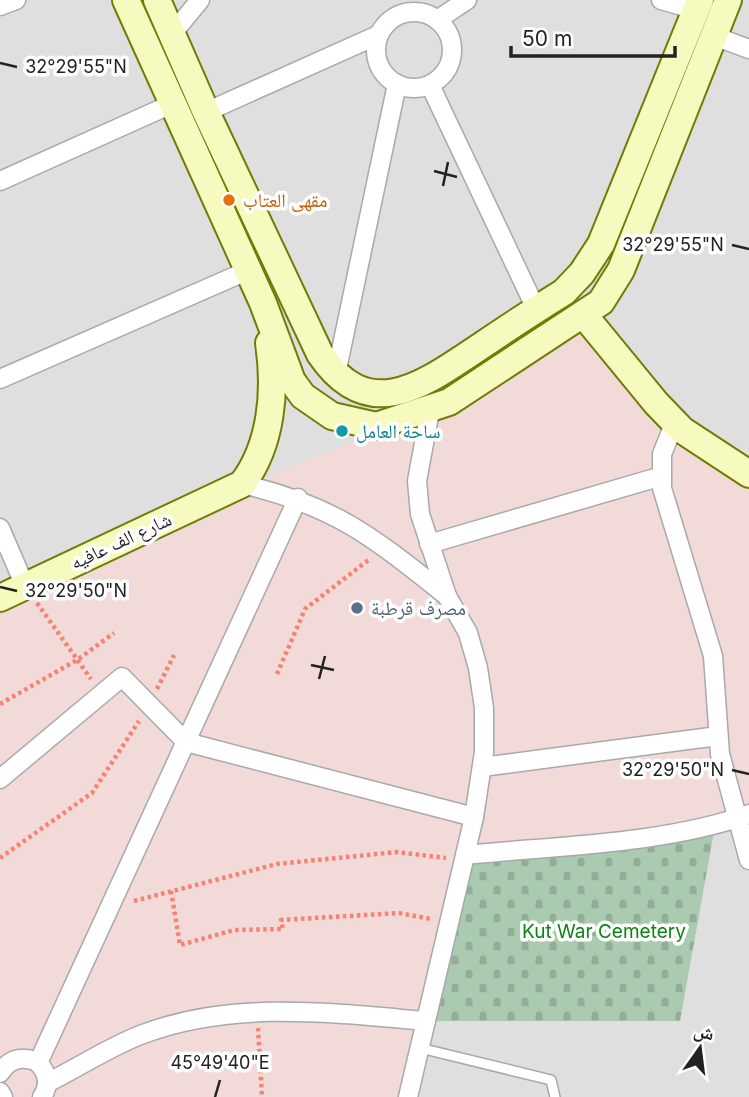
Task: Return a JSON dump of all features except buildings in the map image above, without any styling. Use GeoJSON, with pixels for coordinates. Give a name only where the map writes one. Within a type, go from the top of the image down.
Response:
{"type":"FeatureCollection","features":[{"type":"Feature","properties":{"kind":"street"},"geometry":{"type":"LineString","coordinates":[[0,6],[16,0]]}},
{"type":"Feature","properties":{"kind":"street"},"geometry":{"type":"LineString","coordinates":[[126,0],[263,303],[292,381],[303,396],[332,416],[376,426],[430,411],[449,402],[601,302],[621,270],[728,0]]}},
{"type":"Feature","properties":{"kind":"street"},"geometry":{"type":"LineString","coordinates":[[157,0],[206,112],[320,354],[336,374],[372,391],[385,393],[423,385],[564,292],[593,258],[698,5],[661,0]]}},
{"type":"Feature","properties":{"kind":"street"},"geometry":{"type":"LineString","coordinates":[[172,34],[200,0]]}},
{"type":"Feature","properties":{"kind":"street"},"geometry":{"type":"LineString","coordinates":[[437,20],[461,2]]}},
{"type":"Feature","properties":{"kind":"street"},"geometry":{"type":"LineString","coordinates":[[392,8],[420,12],[437,20],[449,34],[452,59],[447,71],[430,85],[415,89],[397,84],[382,72],[377,60],[378,35],[392,8]]}},
{"type":"Feature","properties":{"kind":"street"},"geometry":{"type":"LineString","coordinates":[[206,112],[378,35]]}},
{"type":"Feature","properties":{"kind":"street"},"geometry":{"type":"LineString","coordinates":[[713,36],[749,50]]}},
{"type":"Feature","properties":{"kind":"street"},"geometry":{"type":"LineString","coordinates":[[336,374],[397,84]]}},
{"type":"Feature","properties":{"kind":"street"},"geometry":{"type":"LineString","coordinates":[[430,85],[536,309]]}},
{"type":"Feature","properties":{"kind":"street"},"geometry":{"type":"LineString","coordinates":[[0,181],[174,103]]}},
{"type":"Feature","properties":{"kind":"street"},"geometry":{"type":"LineString","coordinates":[[0,379],[248,270]]}},
{"type":"Feature","properties":{"kind":"street"},"geometry":{"type":"LineString","coordinates":[[263,303],[271,360],[271,401],[258,461],[242,484],[298,498],[350,523],[447,596]]}},
{"type":"Feature","properties":{"kind":"street"},"geometry":{"type":"LineString","coordinates":[[583,314],[675,422],[749,474]]}},
{"type":"Feature","properties":{"kind":"street"},"geometry":{"type":"LineString","coordinates":[[408,1097],[474,817],[482,767],[484,708],[478,667],[468,633],[447,596],[420,514],[417,481],[430,411]]}},
{"type":"Feature","properties":{"kind":"street"},"geometry":{"type":"LineString","coordinates":[[675,422],[662,454],[662,488],[713,656],[718,736],[742,816],[749,860]]}},
{"type":"Feature","properties":{"kind":"street"},"geometry":{"type":"LineString","coordinates":[[429,544],[662,476]]}},
{"type":"Feature","properties":{"kind":"street","name":"شارع الف عافيه"},"geometry":{"type":"LineString","coordinates":[[0,598],[242,484]]}},
{"type":"Feature","properties":{"kind":"street"},"geometry":{"type":"LineString","coordinates":[[298,498],[38,1063],[45,1090],[143,1034],[209,1016],[314,1011],[426,1021]]}},
{"type":"Feature","properties":{"kind":"street"},"geometry":{"type":"LineString","coordinates":[[0,528],[25,586]]}},
{"type":"Feature","properties":{"kind":"street"},"geometry":{"type":"LineString","coordinates":[[0,779],[122,677],[186,742],[474,817]]}},
{"type":"Feature","properties":{"kind":"street"},"geometry":{"type":"LineString","coordinates":[[482,767],[718,736]]}},
{"type":"Feature","properties":{"kind":"street"},"geometry":{"type":"LineString","coordinates":[[464,858],[679,833],[742,816]]}},
{"type":"Feature","properties":{"kind":"street"},"geometry":{"type":"LineString","coordinates":[[0,1073],[11,1061],[19,1058],[38,1063]]}},
{"type":"Feature","properties":{"kind":"street"},"geometry":{"type":"LineString","coordinates":[[0,1092],[3,1097]]}},
{"type":"Feature","properties":{"kind":"lane"},"geometry":{"type":"LineString","coordinates":[[420,1048],[551,1080],[555,1097]]}},
{"type":"Feature","properties":{"kind":"path"},"geometry":{"type":"LineString","coordinates":[[277,674],[305,609],[385,547]]}},
{"type":"Feature","properties":{"kind":"path"},"geometry":{"type":"LineString","coordinates":[[25,586],[101,694]]}},
{"type":"Feature","properties":{"kind":"path"},"geometry":{"type":"LineString","coordinates":[[0,704],[77,660],[114,633]]}},
{"type":"Feature","properties":{"kind":"path"},"geometry":{"type":"LineString","coordinates":[[0,858],[92,793],[149,704],[174,655]]}},
{"type":"Feature","properties":{"kind":"path"},"geometry":{"type":"LineString","coordinates":[[114,898],[131,901],[291,863],[397,852],[464,858]]}},
{"type":"Feature","properties":{"kind":"path"},"geometry":{"type":"LineString","coordinates":[[171,891],[180,945],[234,930],[283,929],[281,920],[399,913],[449,923]]}},
{"type":"Feature","properties":{"kind":"path"},"geometry":{"type":"LineString","coordinates":[[257,1014],[262,1097]]}},
{"type":"Feature","properties":{"kind":"shaded area"},"geometry":{"type":"Polygon","coordinates":[[[0,0],[749,0],[749,1097],[0,1097],[0,0]]]}},
{"type":"Feature","properties":{"kind":"shaded area"},"geometry":{"type":"Polygon","coordinates":[[[593,310],[682,430],[749,473],[749,809],[715,826],[465,855],[408,1097],[0,1097],[0,594],[204,502],[430,411],[593,310]]]}},
{"type":"Feature","properties":{"kind":"green space","name":"Kut War Cemetery"},"geometry":{"type":"Polygon","coordinates":[[[715,826],[680,1021],[426,1021],[465,855],[715,826]]]}},
{"type":"Feature","properties":{"kind":"place","name":"مقهى العتاب"},"geometry":{"type":"Point","coordinates":[229,200]}},
{"type":"Feature","properties":{"kind":"place","name":"ساحة العامل"},"geometry":{"type":"Point","coordinates":[342,431]}},
{"type":"Feature","properties":{"kind":"place","name":"مصرف قرطبة"},"geometry":{"type":"Point","coordinates":[357,608]}}]}
